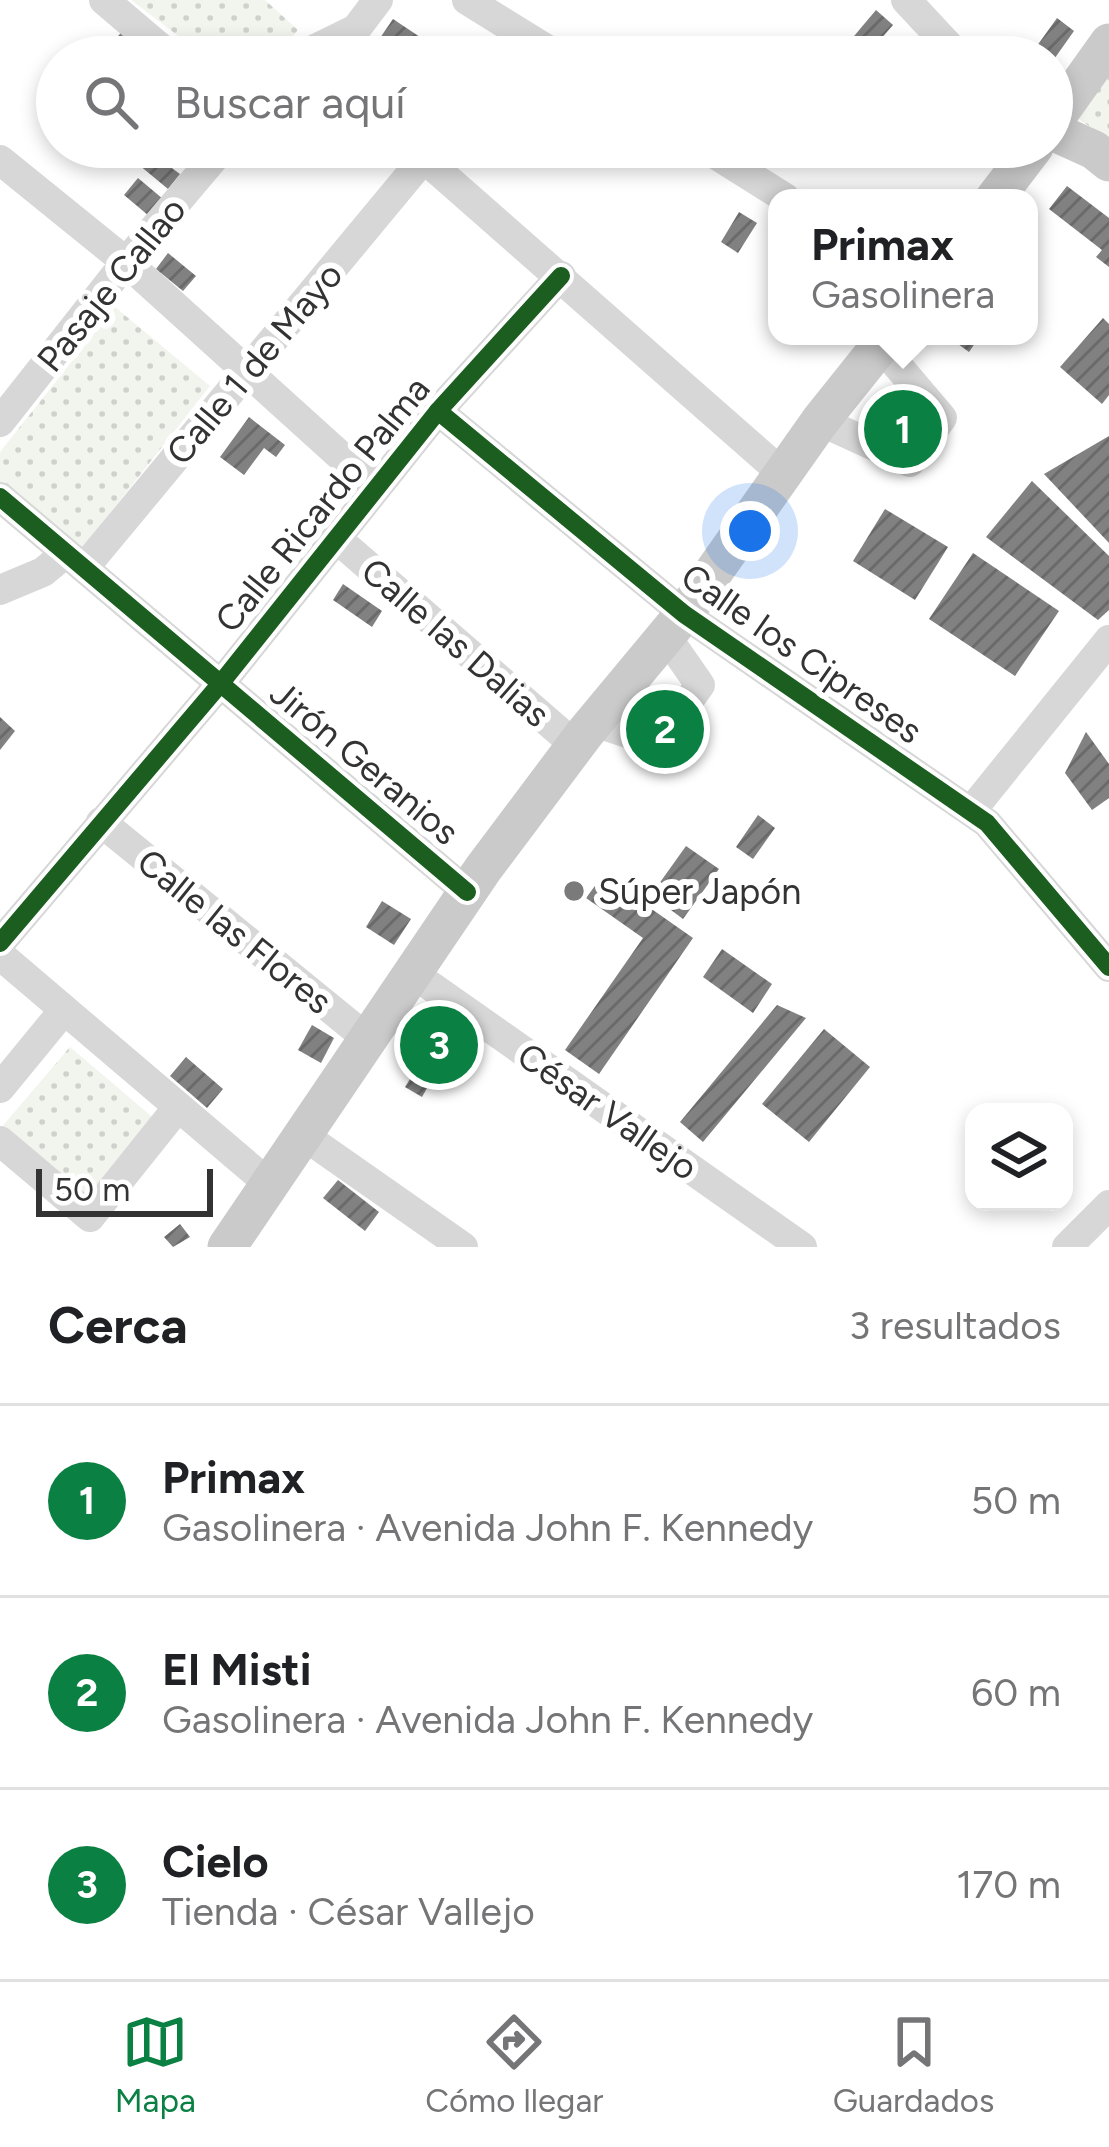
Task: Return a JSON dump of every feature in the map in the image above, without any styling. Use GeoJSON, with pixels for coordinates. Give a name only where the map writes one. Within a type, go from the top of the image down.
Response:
{"type":"FeatureCollection","features":[{"type":"Feature","properties":{"kind":"main road"},"geometry":{"type":"LineString","coordinates":[[1073,96],[1109,43]]}},
{"type":"Feature","properties":{"kind":"main road"},"geometry":{"type":"LineString","coordinates":[[1073,138],[1109,162]]}},
{"type":"Feature","properties":{"kind":"main road"},"geometry":{"type":"LineString","coordinates":[[227,1247],[467,892],[585,734],[675,625],[820,421],[881,345]]}},
{"type":"Feature","properties":{"kind":"street"},"geometry":{"type":"LineString","coordinates":[[104,0],[146,36]]}},
{"type":"Feature","properties":{"kind":"street"},"geometry":{"type":"LineString","coordinates":[[346,36],[378,0]]}},
{"type":"Feature","properties":{"kind":"street"},"geometry":{"type":"LineString","coordinates":[[467,0],[525,36]]}},
{"type":"Feature","properties":{"kind":"street"},"geometry":{"type":"LineString","coordinates":[[906,0],[939,36]]}},
{"type":"Feature","properties":{"kind":"street"},"geometry":{"type":"LineString","coordinates":[[0,160],[126,262],[376,488]]}},
{"type":"Feature","properties":{"kind":"street","name":"Pasaje Callao"},"geometry":{"type":"LineString","coordinates":[[0,422],[205,168]]}},
{"type":"Feature","properties":{"kind":"street","name":"Calle 1 de Mayo"},"geometry":{"type":"LineString","coordinates":[[0,590],[75,561],[247,371],[405,168]]}},
{"type":"Feature","properties":{"kind":"street"},"geometry":{"type":"LineString","coordinates":[[435,168],[783,474]]}},
{"type":"Feature","properties":{"kind":"street"},"geometry":{"type":"LineString","coordinates":[[737,168],[771,189]]}},
{"type":"Feature","properties":{"kind":"street","name":"Calle Ricardo Palma"},"geometry":{"type":"LineString","coordinates":[[0,943],[221,682],[438,412],[561,276]]}},
{"type":"Feature","properties":{"kind":"street"},"geometry":{"type":"LineString","coordinates":[[820,421],[910,462],[942,418],[887,345]]}},
{"type":"Feature","properties":{"kind":"street","name":"Calle los Cipreses"},"geometry":{"type":"LineString","coordinates":[[438,412],[675,625],[745,658],[987,823],[1109,968]]}},
{"type":"Feature","properties":{"kind":"street","name":"Jirón Geranios"},"geometry":{"type":"LineString","coordinates":[[0,496],[467,892]]}},
{"type":"Feature","properties":{"kind":"street","name":"Calle las Dalias"},"geometry":{"type":"LineString","coordinates":[[336,538],[585,734]]}},
{"type":"Feature","properties":{"kind":"street"},"geometry":{"type":"LineString","coordinates":[[675,625],[700,685]]}},
{"type":"Feature","properties":{"kind":"street"},"geometry":{"type":"LineString","coordinates":[[971,811],[1109,640]]}},
{"type":"Feature","properties":{"kind":"street"},"geometry":{"type":"LineString","coordinates":[[585,734],[658,743],[700,685],[745,658]]}},
{"type":"Feature","properties":{"kind":"street","name":"Calle las Flores"},"geometry":{"type":"LineString","coordinates":[[101,822],[369,1040]]}},
{"type":"Feature","properties":{"kind":"street"},"geometry":{"type":"LineString","coordinates":[[0,955],[268,1183]]}},
{"type":"Feature","properties":{"kind":"street","name":"César Vallejo"},"geometry":{"type":"LineString","coordinates":[[415,975],[802,1247]]}},
{"type":"Feature","properties":{"kind":"street"},"geometry":{"type":"LineString","coordinates":[[0,1088],[64,1010]]}},
{"type":"Feature","properties":{"kind":"street"},"geometry":{"type":"LineString","coordinates":[[0,1141],[90,1217],[178,1107]]}},
{"type":"Feature","properties":{"kind":"street"},"geometry":{"type":"LineString","coordinates":[[303,1135],[463,1247]]}},
{"type":"Feature","properties":{"kind":"street"},"geometry":{"type":"LineString","coordinates":[[1067,1247],[1109,1205]]}},
{"type":"Feature","properties":{"kind":"shaded area"},"geometry":{"type":"Polygon","coordinates":[[[131,0],[265,0],[298,30],[293,36],[178,36],[131,0]]]}},
{"type":"Feature","properties":{"kind":"shaded area"},"geometry":{"type":"Polygon","coordinates":[[[1109,68],[1109,141],[1075,116],[1109,68]]]}},
{"type":"Feature","properties":{"kind":"shaded area"},"geometry":{"type":"Polygon","coordinates":[[[115,307],[210,386],[77,555],[0,487],[0,452],[115,307]]]}},
{"type":"Feature","properties":{"kind":"shaded area"},"geometry":{"type":"Polygon","coordinates":[[[70,1047],[157,1121],[84,1205],[0,1129],[70,1047]]]}},
{"type":"Feature","properties":{"kind":"building"},"geometry":{"type":"Polygon","coordinates":[[[876,10],[893,25],[883,36],[854,36],[876,10]]]}},
{"type":"Feature","properties":{"kind":"building"},"geometry":{"type":"Polygon","coordinates":[[[1057,18],[1074,31],[1070,36],[1044,36],[1057,18]]]}},
{"type":"Feature","properties":{"kind":"building"},"geometry":{"type":"Polygon","coordinates":[[[393,19],[418,36],[381,36],[393,19]]]}},
{"type":"Feature","properties":{"kind":"building"},"geometry":{"type":"Polygon","coordinates":[[[128,25],[140,36],[118,36],[128,25]]]}},
{"type":"Feature","properties":{"kind":"building"},"geometry":{"type":"Polygon","coordinates":[[[143,168],[172,168],[180,174],[168,189],[143,168]]]}},
{"type":"Feature","properties":{"kind":"building"},"geometry":{"type":"Polygon","coordinates":[[[138,178],[163,199],[149,216],[124,195],[138,178]]]}},
{"type":"Feature","properties":{"kind":"building"},"geometry":{"type":"Polygon","coordinates":[[[1067,186],[1109,218],[1109,267],[1096,257],[1102,250],[1049,209],[1067,186]]]}},
{"type":"Feature","properties":{"kind":"building"},"geometry":{"type":"Polygon","coordinates":[[[739,212],[757,223],[738,253],[721,242],[739,212]]]}},
{"type":"Feature","properties":{"kind":"building"},"geometry":{"type":"Polygon","coordinates":[[[168,253],[196,276],[183,291],[156,269],[168,253]]]}},
{"type":"Feature","properties":{"kind":"building"},"geometry":{"type":"Polygon","coordinates":[[[1103,318],[1109,324],[1109,395],[1102,404],[1060,367],[1103,318]]]}},
{"type":"Feature","properties":{"kind":"building"},"geometry":{"type":"Polygon","coordinates":[[[249,417],[285,445],[276,457],[264,448],[244,475],[220,457],[249,417]]]}},
{"type":"Feature","properties":{"kind":"building"},"geometry":{"type":"Polygon","coordinates":[[[1109,436],[1109,543],[1044,474],[1109,436]]]}},
{"type":"Feature","properties":{"kind":"building"},"geometry":{"type":"Polygon","coordinates":[[[1032,481],[1109,556],[1109,610],[1098,620],[986,537],[1032,481]]]}},
{"type":"Feature","properties":{"kind":"building"},"geometry":{"type":"Polygon","coordinates":[[[885,509],[948,547],[915,600],[853,561],[885,509]]]}},
{"type":"Feature","properties":{"kind":"building"},"geometry":{"type":"Polygon","coordinates":[[[973,553],[1059,611],[1015,676],[929,619],[973,553]]]}},
{"type":"Feature","properties":{"kind":"building"},"geometry":{"type":"Polygon","coordinates":[[[343,584],[382,611],[372,627],[333,600],[343,584]]]}},
{"type":"Feature","properties":{"kind":"building"},"geometry":{"type":"Polygon","coordinates":[[[0,717],[15,731],[0,750],[0,717]]]}},
{"type":"Feature","properties":{"kind":"building"},"geometry":{"type":"Polygon","coordinates":[[[1086,732],[1109,764],[1109,798],[1092,810],[1065,773],[1086,732]]]}},
{"type":"Feature","properties":{"kind":"building"},"geometry":{"type":"Polygon","coordinates":[[[758,815],[775,828],[753,859],[736,847],[758,815]]]}},
{"type":"Feature","properties":{"kind":"building"},"geometry":{"type":"Polygon","coordinates":[[[686,846],[719,869],[683,919],[651,895],[686,846]]]}},
{"type":"Feature","properties":{"kind":"building"},"geometry":{"type":"Polygon","coordinates":[[[603,875],[693,938],[599,1074],[565,1050],[643,938],[586,898],[603,875]]]}},
{"type":"Feature","properties":{"kind":"building"},"geometry":{"type":"Polygon","coordinates":[[[382,901],[411,919],[394,945],[366,927],[382,901]]]}},
{"type":"Feature","properties":{"kind":"building"},"geometry":{"type":"Polygon","coordinates":[[[722,949],[772,984],[753,1013],[703,977],[722,949]]]}},
{"type":"Feature","properties":{"kind":"building"},"geometry":{"type":"Polygon","coordinates":[[[777,1005],[806,1018],[703,1142],[680,1122],[777,1005]]]}},
{"type":"Feature","properties":{"kind":"building"},"geometry":{"type":"Polygon","coordinates":[[[312,1025],[334,1038],[321,1063],[298,1050],[312,1025]]]}},
{"type":"Feature","properties":{"kind":"building"},"geometry":{"type":"Polygon","coordinates":[[[824,1029],[870,1067],[809,1142],[762,1104],[824,1029]]]}},
{"type":"Feature","properties":{"kind":"building"},"geometry":{"type":"Polygon","coordinates":[[[186,1057],[223,1089],[207,1108],[170,1076],[186,1057]]]}},
{"type":"Feature","properties":{"kind":"building"},"geometry":{"type":"Polygon","coordinates":[[[418,1066],[434,1076],[422,1097],[405,1087],[418,1066]]]}},
{"type":"Feature","properties":{"kind":"building"},"geometry":{"type":"Polygon","coordinates":[[[338,1180],[379,1212],[365,1231],[323,1198],[338,1180]]]}},
{"type":"Feature","properties":{"kind":"building"},"geometry":{"type":"Polygon","coordinates":[[[180,1224],[190,1237],[173,1247],[164,1237],[180,1224]]]}},
{"type":"Feature","properties":{"kind":"cycle path"},"geometry":{"type":"LineString","coordinates":[[0,943],[221,683],[438,411],[561,276]]}},
{"type":"Feature","properties":{"kind":"cycle path"},"geometry":{"type":"LineString","coordinates":[[438,411],[684,614],[987,823],[1109,967]]}},
{"type":"Feature","properties":{"kind":"cycle path"},"geometry":{"type":"LineString","coordinates":[[0,497],[467,892]]}},
{"type":"Feature","properties":{"kind":"place","name":"Primax"},"geometry":{"type":"Point","coordinates":[903,429]}},
{"type":"Feature","properties":{"kind":"place","name":"El Misti"},"geometry":{"type":"Point","coordinates":[665,729]}},
{"type":"Feature","properties":{"kind":"place","name":"Súper Japón"},"geometry":{"type":"Point","coordinates":[574,891]}},
{"type":"Feature","properties":{"kind":"place","name":"Cielo"},"geometry":{"type":"Point","coordinates":[439,1045]}}]}
